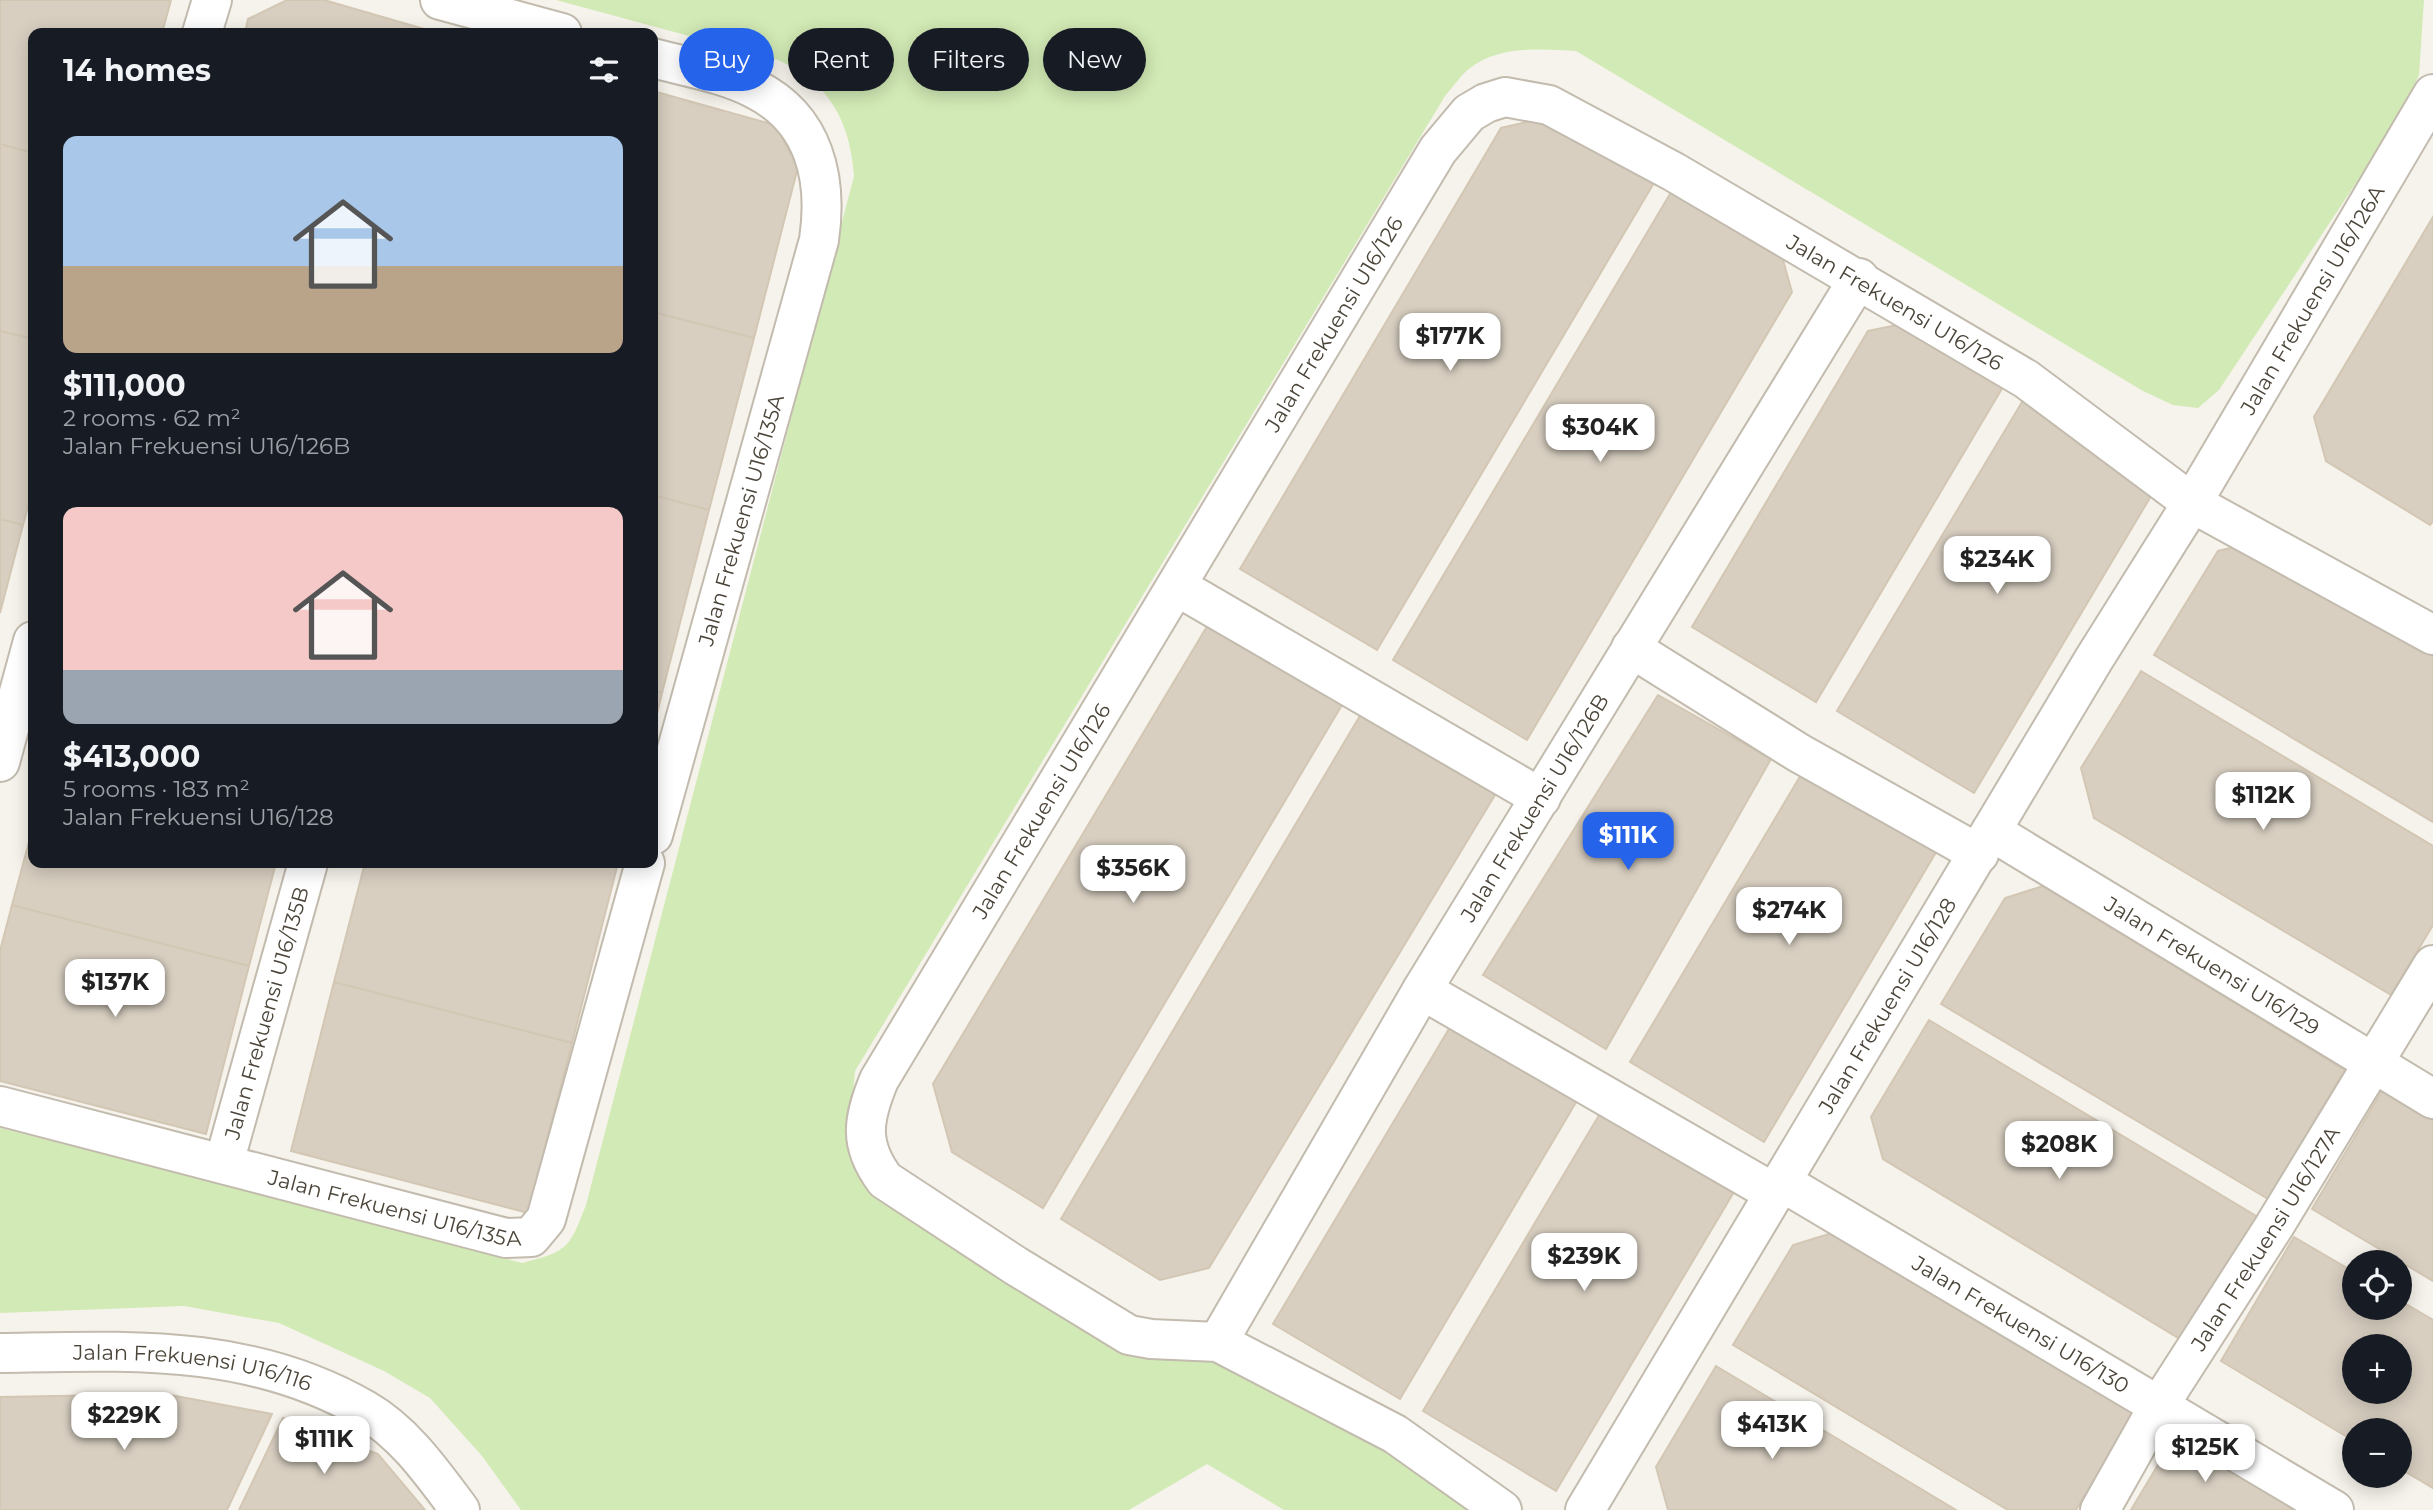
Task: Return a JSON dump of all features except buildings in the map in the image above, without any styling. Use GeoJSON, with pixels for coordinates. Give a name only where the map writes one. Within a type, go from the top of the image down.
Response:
{"type":"FeatureCollection","features":[{"type":"Feature","properties":{"kind":"street"},"geometry":{"type":"LineString","coordinates":[[204,28],[212,0]]}},
{"type":"Feature","properties":{"kind":"street"},"geometry":{"type":"LineString","coordinates":[[440,0],[538,28]]}},
{"type":"Feature","properties":{"kind":"street","name":"Jalan Frekuensi U16/135A"},"geometry":{"type":"LineString","coordinates":[[658,60],[756,89],[785,110],[806,137],[820,170],[824,205],[819,240],[658,817]]}},
{"type":"Feature","properties":{"kind":"street","name":"Jalan Frekuensi U16/126A"},"geometry":{"type":"LineString","coordinates":[[2192,503],[2433,94]]}},
{"type":"Feature","properties":{"kind":"street","name":"Jalan Frekuensi U16/126"},"geometry":{"type":"LineString","coordinates":[[1218,1342],[1129,1335],[1016,1266],[885,1180],[869,1160],[865,1136],[867,1109],[879,1080],[1178,587],[1438,150],[1469,113],[1486,103],[1506,97],[1549,105],[1674,172],[1858,278],[2025,379],[2192,503],[2433,635]]}},
{"type":"Feature","properties":{"kind":"street","name":"Jalan Frekuensi U16/126B"},"geometry":{"type":"LineString","coordinates":[[1218,1342],[1422,990],[1858,278]]}},
{"type":"Feature","properties":{"kind":"street","name":"Jalan Frekuensi U16/128"},"geometry":{"type":"LineString","coordinates":[[1585,1510],[2192,503]]}},
{"type":"Feature","properties":{"kind":"street"},"geometry":{"type":"LineString","coordinates":[[1178,587],[1541,798]]}},
{"type":"Feature","properties":{"kind":"street","name":"Jalan Frekuensi U16/129"},"geometry":{"type":"LineString","coordinates":[[1630,648],[1798,753],[1985,843],[2433,1099]]}},
{"type":"Feature","properties":{"kind":"street"},"geometry":{"type":"LineString","coordinates":[[0,762],[28,659]]}},
{"type":"Feature","properties":{"kind":"street","name":"Jalan Frekuensi U16/135B"},"geometry":{"type":"LineString","coordinates":[[224,1163],[307,868]]}},
{"type":"Feature","properties":{"kind":"street","name":"Jalan Frekuensi U16/135A"},"geometry":{"type":"LineString","coordinates":[[0,1106],[506,1238],[531,1237],[545,1219],[644,868]]}},
{"type":"Feature","properties":{"kind":"street","name":"Jalan Frekuensi U16/127A"},"geometry":{"type":"LineString","coordinates":[[2100,1510],[2158,1407],[2433,965]]}},
{"type":"Feature","properties":{"kind":"street","name":"Jalan Frekuensi U16/130"},"geometry":{"type":"LineString","coordinates":[[1422,990],[1778,1187],[2334,1510]]}},
{"type":"Feature","properties":{"kind":"street"},"geometry":{"type":"LineString","coordinates":[[1218,1342],[1395,1434],[1502,1510]]}},
{"type":"Feature","properties":{"kind":"street","name":"Jalan Frekuensi U16/116"},"geometry":{"type":"LineString","coordinates":[[0,1353],[136,1350],[192,1354],[259,1365],[367,1410],[422,1458],[460,1510]]}},
{"type":"Feature","properties":{"kind":"green space"},"geometry":{"type":"Polygon","coordinates":[[[556,0],[2424,0],[2419,75],[2399,118],[2219,390],[2198,408],[2173,405],[2143,391],[1576,51],[1522,50],[1494,55],[1470,68],[1445,96],[855,1071],[851,1120],[863,1164],[1102,1341],[1219,1340],[1504,1510],[1284,1510],[1207,1464],[1129,1510],[521,1510],[482,1456],[430,1398],[384,1371],[279,1323],[184,1306],[0,1313],[0,1128],[321,1208],[522,1263],[558,1251],[571,1239],[586,1205],[854,176],[848,138],[842,122],[822,91],[894,91],[894,28],[788,28],[788,65],[774,59],[774,28],[679,28],[679,33],[556,0]]]}}]}
